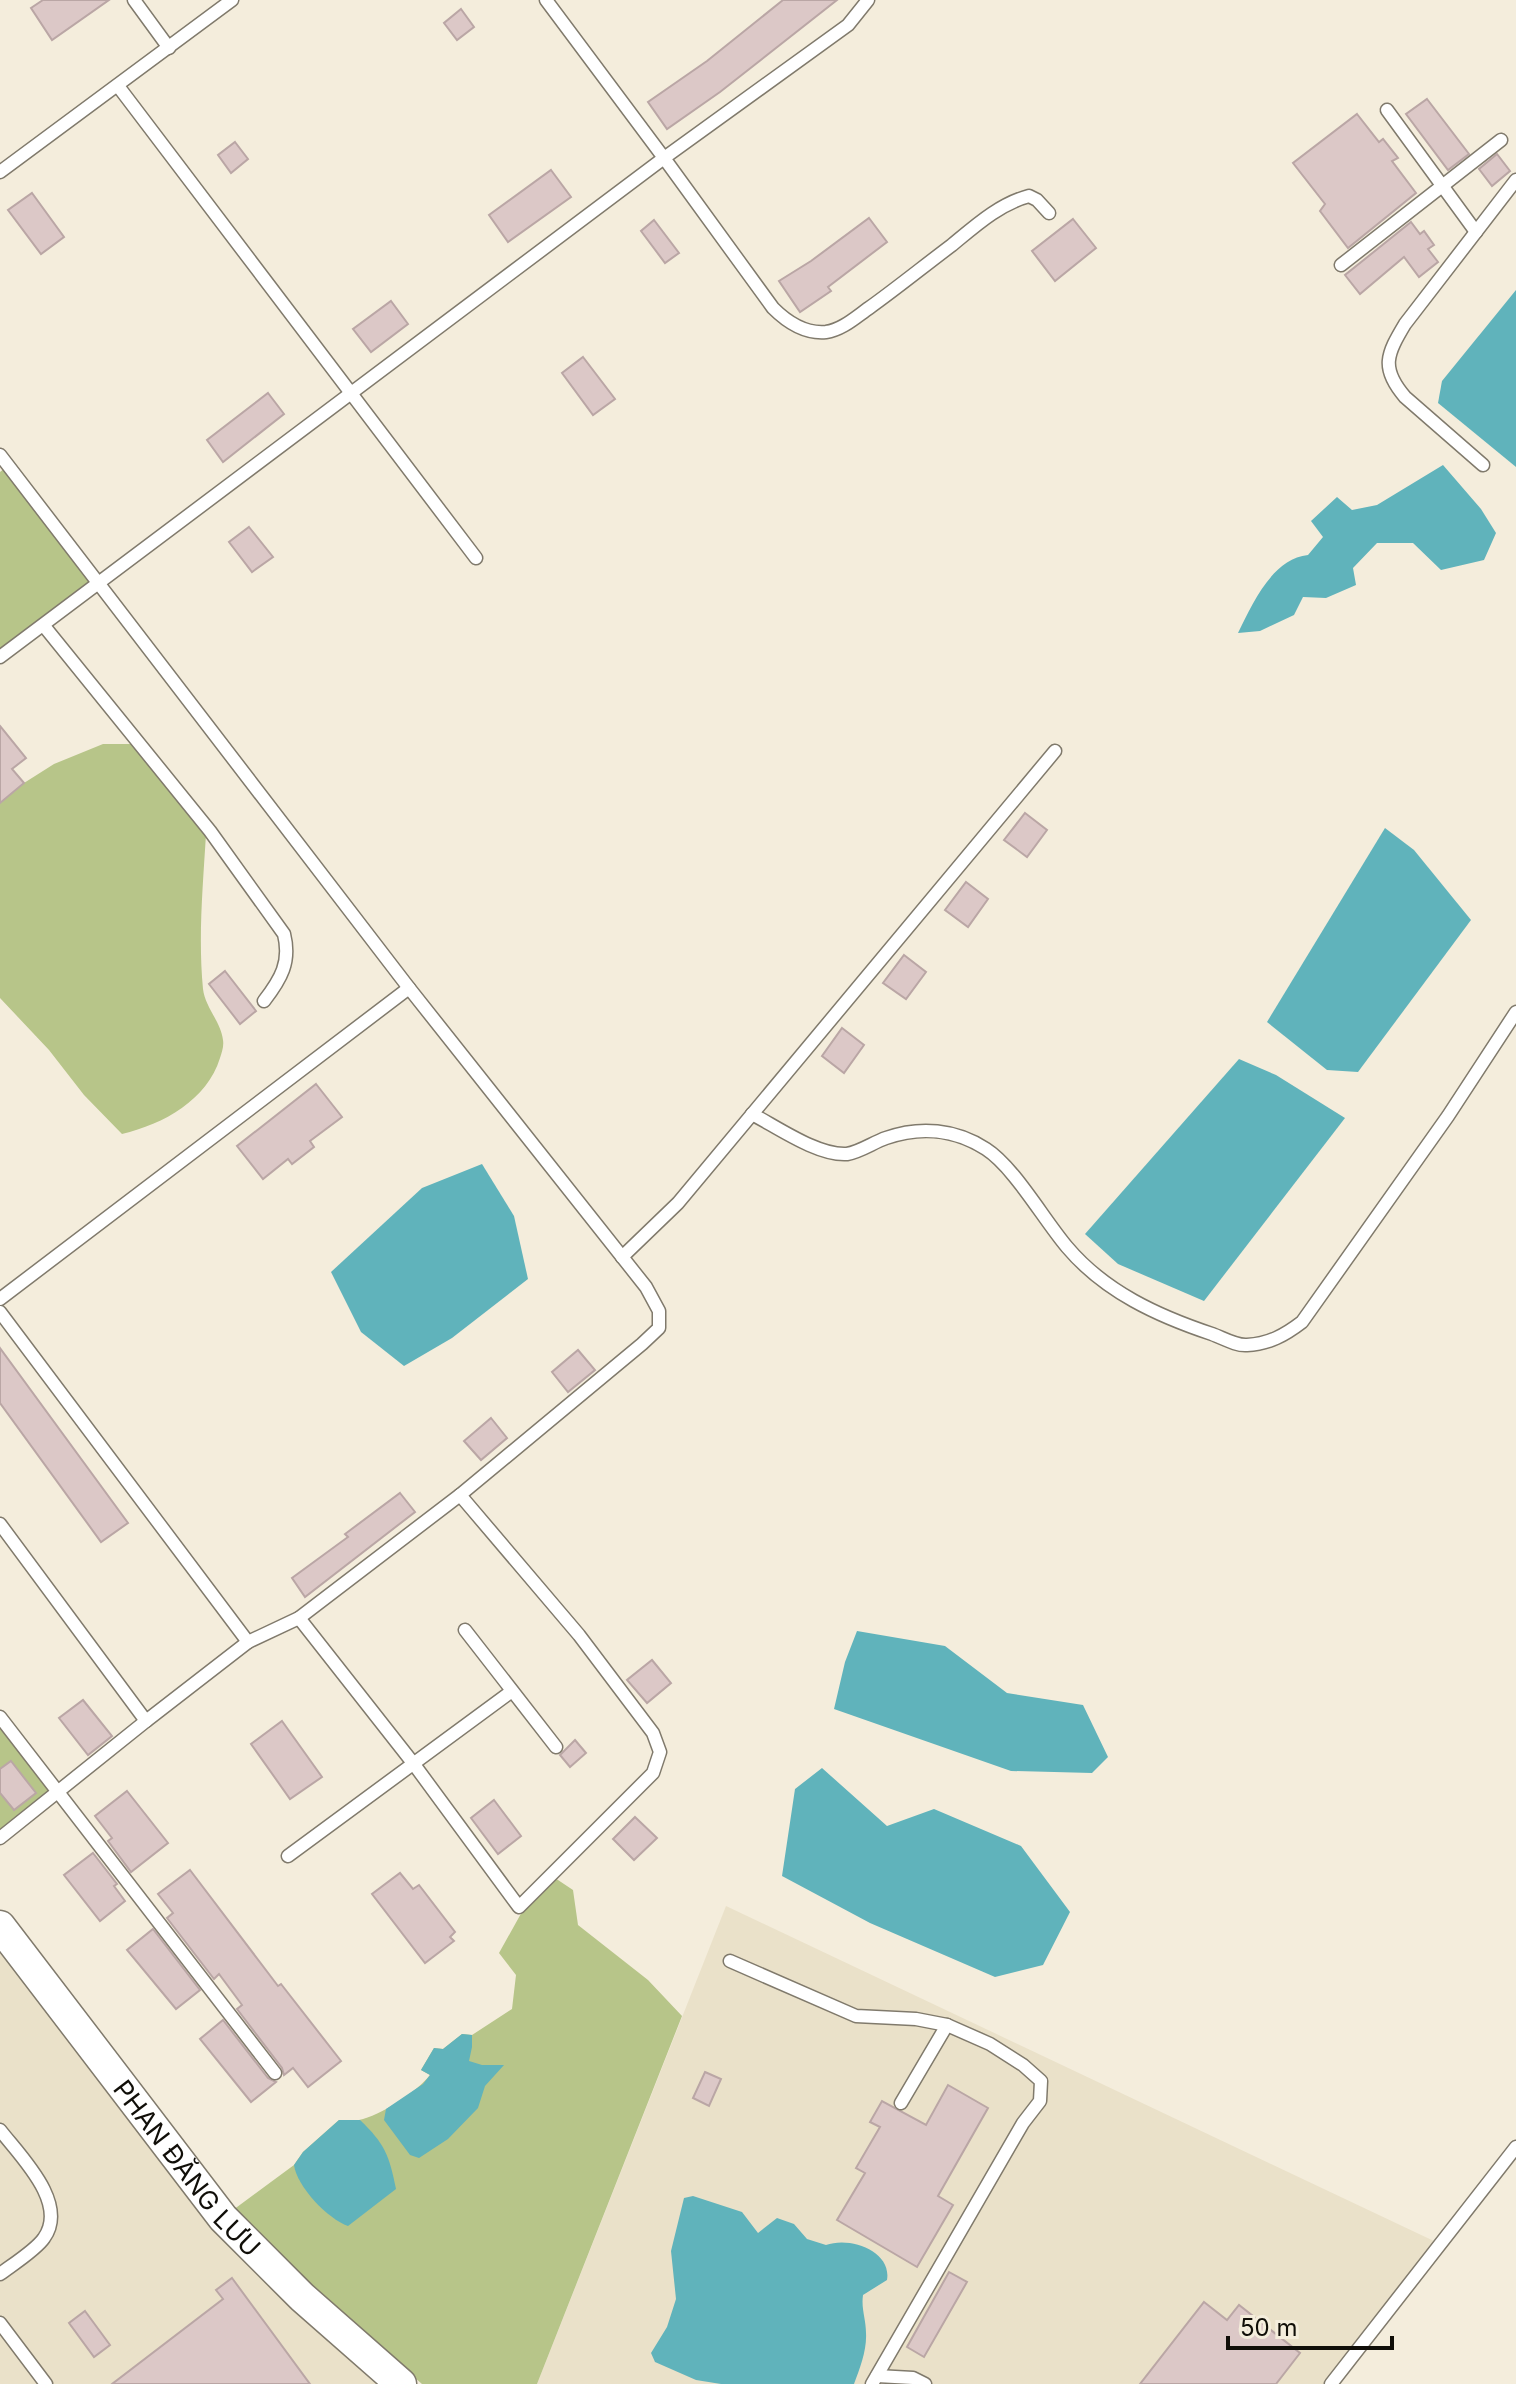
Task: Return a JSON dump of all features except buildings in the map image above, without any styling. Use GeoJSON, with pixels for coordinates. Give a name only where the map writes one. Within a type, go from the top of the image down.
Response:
{"type":"FeatureCollection","features":[{"type":"Feature","properties":{"kind":"street","name":"PHAN ĐĂNG LƯU"},"geometry":{"type":"LineString","coordinates":[[0,1926],[223,2218],[302,2297],[401,2384]]}},
{"type":"Feature","properties":{"kind":"lane"},"geometry":{"type":"LineString","coordinates":[[134,0],[169,48]]}},
{"type":"Feature","properties":{"kind":"lane"},"geometry":{"type":"LineString","coordinates":[[0,172],[232,0]]}},
{"type":"Feature","properties":{"kind":"lane"},"geometry":{"type":"LineString","coordinates":[[546,0],[773,308],[787,322],[806,330],[828,332],[844,326],[1015,200],[1029,196],[1049,213]]}},
{"type":"Feature","properties":{"kind":"lane"},"geometry":{"type":"LineString","coordinates":[[0,657],[664,158],[848,25],[868,0]]}},
{"type":"Feature","properties":{"kind":"lane"},"geometry":{"type":"LineString","coordinates":[[118,86],[476,558]]}},
{"type":"Feature","properties":{"kind":"lane"},"geometry":{"type":"LineString","coordinates":[[1387,110],[1476,232]]}},
{"type":"Feature","properties":{"kind":"lane"},"geometry":{"type":"LineString","coordinates":[[1341,265],[1501,140]]}},
{"type":"Feature","properties":{"kind":"lane"},"geometry":{"type":"LineString","coordinates":[[1483,465],[1393,384],[1388,368],[1390,349],[1405,324],[1516,180]]}},
{"type":"Feature","properties":{"kind":"lane"},"geometry":{"type":"LineString","coordinates":[[0,455],[409,988],[646,1287],[659,1311],[659,1328],[460,1495],[299,1618],[248,1642],[0,1838]]}},
{"type":"Feature","properties":{"kind":"lane"},"geometry":{"type":"LineString","coordinates":[[44,626],[210,831],[284,934],[287,947],[285,970],[264,1001]]}},
{"type":"Feature","properties":{"kind":"lane"},"geometry":{"type":"LineString","coordinates":[[622,1257],[678,1203],[1055,751]]}},
{"type":"Feature","properties":{"kind":"lane"},"geometry":{"type":"LineString","coordinates":[[0,1299],[409,988]]}},
{"type":"Feature","properties":{"kind":"lane"},"geometry":{"type":"LineString","coordinates":[[752,1114],[826,1151],[848,1154],[888,1137],[919,1132],[940,1130],[967,1139],[988,1150],[1005,1167],[1069,1249],[1112,1289],[1186,1326],[1243,1346],[1286,1335],[1302,1322],[1448,1116],[1516,1012]]}},
{"type":"Feature","properties":{"kind":"lane"},"geometry":{"type":"LineString","coordinates":[[0,1312],[248,1642]]}},
{"type":"Feature","properties":{"kind":"lane"},"geometry":{"type":"LineString","coordinates":[[299,1618],[413,1763],[519,1907],[653,1773],[660,1752],[653,1733],[579,1635],[460,1495]]}},
{"type":"Feature","properties":{"kind":"lane"},"geometry":{"type":"LineString","coordinates":[[0,1524],[146,1721]]}},
{"type":"Feature","properties":{"kind":"lane"},"geometry":{"type":"LineString","coordinates":[[465,1630],[556,1747]]}},
{"type":"Feature","properties":{"kind":"lane"},"geometry":{"type":"LineString","coordinates":[[288,1856],[512,1691]]}},
{"type":"Feature","properties":{"kind":"lane"},"geometry":{"type":"LineString","coordinates":[[0,1717],[275,2073]]}},
{"type":"Feature","properties":{"kind":"lane"},"geometry":{"type":"LineString","coordinates":[[730,1961],[856,2016],[916,2019],[947,2025],[990,2044],[1041,2081],[1040,2101],[1023,2123],[874,2380]]}},
{"type":"Feature","properties":{"kind":"lane"},"geometry":{"type":"LineString","coordinates":[[901,2103],[947,2025]]}},
{"type":"Feature","properties":{"kind":"lane"},"geometry":{"type":"LineString","coordinates":[[0,2130],[45,2190],[52,2215],[44,2238],[0,2274]]}},
{"type":"Feature","properties":{"kind":"lane"},"geometry":{"type":"LineString","coordinates":[[1331,2384],[1516,2147]]}},
{"type":"Feature","properties":{"kind":"lane"},"geometry":{"type":"LineString","coordinates":[[0,2323],[46,2384]]}},
{"type":"Feature","properties":{"kind":"lane"},"geometry":{"type":"LineString","coordinates":[[874,2380],[913,2378],[925,2384]]}},
{"type":"Feature","properties":{"kind":"shaded area"},"geometry":{"type":"Polygon","coordinates":[[[726,1906],[1436,2242],[1325,2384],[537,2384],[726,1906]]]}},
{"type":"Feature","properties":{"kind":"shaded area"},"geometry":{"type":"Polygon","coordinates":[[[0,1948],[382,2384],[0,2384],[0,1948]]]}},
{"type":"Feature","properties":{"kind":"green space"},"geometry":{"type":"Polygon","coordinates":[[[5,468],[91,583],[0,651],[0,472],[5,468]]]}},
{"type":"Feature","properties":{"kind":"green space"},"geometry":{"type":"Polygon","coordinates":[[[103,744],[133,744],[206,834],[201,931],[203,989],[223,1042],[214,1073],[194,1098],[168,1117],[122,1134],[0,998],[0,793],[24,783],[54,764],[103,744]]]}},
{"type":"Feature","properties":{"kind":"green space"},"geometry":{"type":"Polygon","coordinates":[[[0,1725],[52,1791],[0,1831],[0,1725]]]}},
{"type":"Feature","properties":{"kind":"green space"},"geometry":{"type":"Polygon","coordinates":[[[555,1878],[573,1890],[578,1925],[648,1980],[682,2016],[537,2384],[422,2384],[311,2288],[233,2210],[294,2165],[303,2152],[339,2120],[368,2118],[417,2088],[430,2075],[421,2070],[434,2048],[443,2049],[462,2034],[472,2035],[512,2009],[516,1975],[499,1953],[523,1910],[555,1878]]]}},
{"type":"Feature","properties":{"kind":"water"},"geometry":{"type":"Polygon","coordinates":[[[1516,290],[1516,467],[1438,403],[1442,381],[1516,290]]]}},
{"type":"Feature","properties":{"kind":"water"},"geometry":{"type":"Polygon","coordinates":[[[1443,465],[1481,509],[1496,533],[1484,560],[1441,570],[1413,543],[1377,543],[1353,568],[1356,585],[1326,598],[1303,597],[1294,615],[1260,631],[1238,633],[1265,584],[1284,565],[1308,555],[1323,537],[1311,521],[1337,497],[1352,510],[1377,505],[1443,465]]]}},
{"type":"Feature","properties":{"kind":"water"},"geometry":{"type":"Polygon","coordinates":[[[1385,828],[1414,850],[1471,920],[1358,1072],[1327,1070],[1267,1022],[1385,828]]]}},
{"type":"Feature","properties":{"kind":"water"},"geometry":{"type":"Polygon","coordinates":[[[1239,1059],[1276,1075],[1345,1118],[1204,1301],[1118,1264],[1085,1234],[1239,1059]]]}},
{"type":"Feature","properties":{"kind":"water"},"geometry":{"type":"Polygon","coordinates":[[[482,1164],[514,1216],[528,1279],[452,1338],[404,1366],[361,1332],[331,1272],[422,1188],[482,1164]]]}},
{"type":"Feature","properties":{"kind":"water"},"geometry":{"type":"Polygon","coordinates":[[[857,1631],[945,1646],[1007,1693],[1083,1705],[1108,1757],[1092,1773],[1011,1771],[834,1709],[845,1662],[857,1631]]]}},
{"type":"Feature","properties":{"kind":"water"},"geometry":{"type":"Polygon","coordinates":[[[822,1768],[887,1826],[934,1809],[1021,1846],[1070,1912],[1043,1965],[995,1977],[870,1923],[782,1876],[795,1789],[822,1768]]]}},
{"type":"Feature","properties":{"kind":"water"},"geometry":{"type":"Polygon","coordinates":[[[462,2034],[472,2035],[469,2061],[482,2065],[504,2065],[485,2086],[478,2108],[448,2139],[419,2158],[410,2155],[384,2120],[386,2109],[423,2084],[430,2075],[421,2070],[434,2048],[443,2049],[462,2034]]]}},
{"type":"Feature","properties":{"kind":"water"},"geometry":{"type":"Polygon","coordinates":[[[339,2120],[360,2120],[381,2143],[396,2189],[348,2226],[332,2217],[315,2201],[301,2183],[294,2165],[303,2152],[339,2120]]]}},
{"type":"Feature","properties":{"kind":"water"},"geometry":{"type":"Polygon","coordinates":[[[693,2196],[742,2212],[758,2233],[777,2218],[794,2224],[807,2239],[826,2245],[857,2244],[883,2261],[887,2280],[863,2295],[865,2346],[854,2384],[721,2384],[696,2380],[655,2362],[651,2353],[667,2327],[676,2299],[671,2251],[684,2198],[693,2196]]]}}]}
